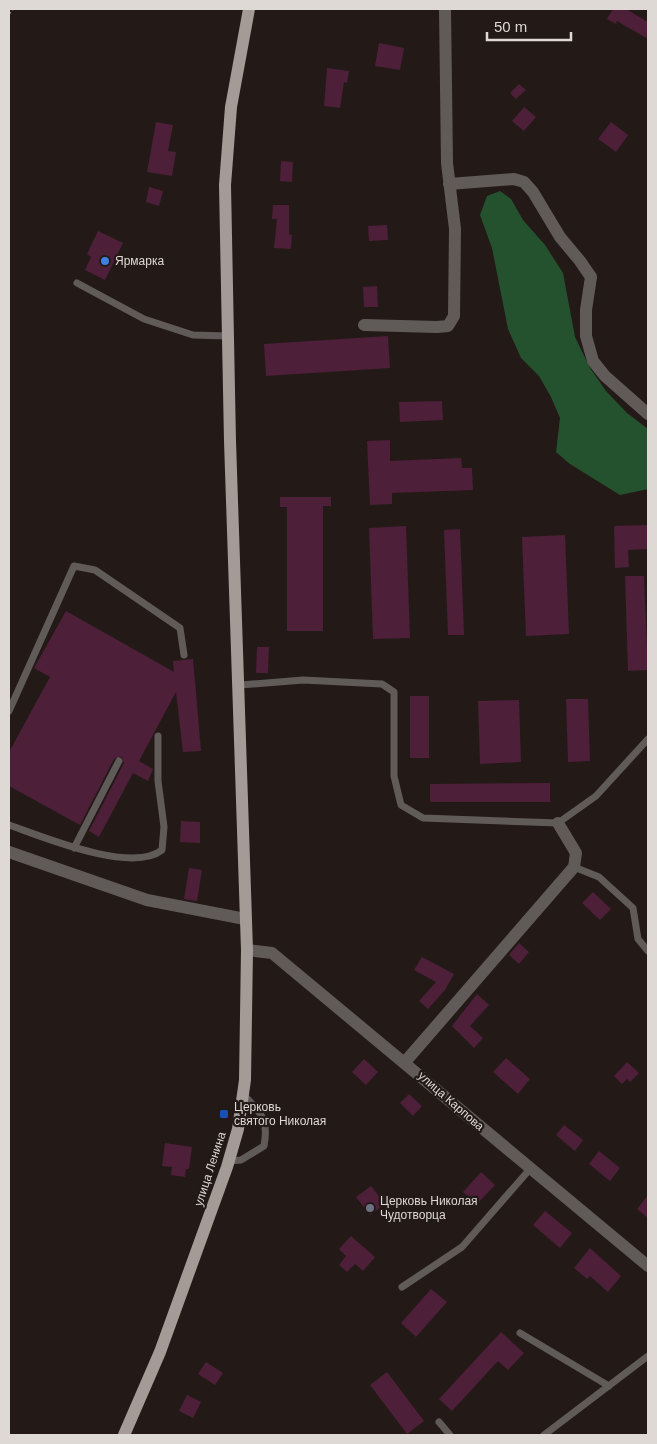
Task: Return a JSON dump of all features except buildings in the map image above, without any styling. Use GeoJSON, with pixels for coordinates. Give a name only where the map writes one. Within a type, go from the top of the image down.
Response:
{"type":"FeatureCollection","features":[{"type":"Feature","properties":{"kind":"main road","name":"улица Ленина"},"geometry":{"type":"LineString","coordinates":[[124,1435],[160,1352],[228,1161],[238,1129],[245,1080],[247,950],[225,185],[231,107],[250,9]]}},
{"type":"Feature","properties":{"kind":"street"},"geometry":{"type":"LineString","coordinates":[[364,325],[448,326],[454,316],[455,229],[447,163],[444,9]]}},
{"type":"Feature","properties":{"kind":"street"},"geometry":{"type":"LineString","coordinates":[[449,184],[514,179],[524,182],[533,192],[560,237],[591,277],[586,310],[586,336],[593,361],[605,376],[648,414]]}},
{"type":"Feature","properties":{"kind":"street"},"geometry":{"type":"LineString","coordinates":[[405,1062],[574,867],[576,853],[558,823]]}},
{"type":"Feature","properties":{"kind":"street"},"geometry":{"type":"LineString","coordinates":[[9,852],[147,900],[245,919]]}},
{"type":"Feature","properties":{"kind":"street","name":"улица Карпова"},"geometry":{"type":"LineString","coordinates":[[247,950],[272,953],[648,1266]]}},
{"type":"Feature","properties":{"kind":"lane"},"geometry":{"type":"LineString","coordinates":[[77,283],[144,319],[193,335],[228,336]]}},
{"type":"Feature","properties":{"kind":"lane"},"geometry":{"type":"LineString","coordinates":[[9,711],[74,566],[95,570],[180,628],[184,655]]}},
{"type":"Feature","properties":{"kind":"lane"},"geometry":{"type":"LineString","coordinates":[[240,685],[303,680],[382,684],[394,692],[394,776],[401,805],[423,818],[558,823],[596,796],[648,738]]}},
{"type":"Feature","properties":{"kind":"lane"},"geometry":{"type":"LineString","coordinates":[[9,825],[74,848],[116,856],[155,856],[162,850],[164,827],[158,780],[158,736]]}},
{"type":"Feature","properties":{"kind":"lane"},"geometry":{"type":"LineString","coordinates":[[74,848],[119,761]]}},
{"type":"Feature","properties":{"kind":"lane"},"geometry":{"type":"LineString","coordinates":[[574,867],[599,877],[633,908],[638,939],[648,951]]}},
{"type":"Feature","properties":{"kind":"lane"},"geometry":{"type":"LineString","coordinates":[[228,1161],[241,1160],[264,1146],[267,1128],[262,1114],[243,1094]]}},
{"type":"Feature","properties":{"kind":"lane"},"geometry":{"type":"LineString","coordinates":[[402,1287],[462,1247],[530,1169]]}},
{"type":"Feature","properties":{"kind":"lane"},"geometry":{"type":"LineString","coordinates":[[520,1333],[609,1386]]}},
{"type":"Feature","properties":{"kind":"lane"},"geometry":{"type":"LineString","coordinates":[[544,1435],[648,1356]]}},
{"type":"Feature","properties":{"kind":"lane"},"geometry":{"type":"LineString","coordinates":[[439,1422],[450,1435]]}},
{"type":"Feature","properties":{"kind":"path"},"geometry":{"type":"LineString","coordinates":[[9,14],[13,9]]}},
{"type":"Feature","properties":{"kind":"green space"},"geometry":{"type":"Polygon","coordinates":[[[500,191],[511,199],[523,220],[545,245],[563,273],[575,337],[590,368],[606,391],[627,413],[648,429],[648,489],[620,495],[570,464],[556,452],[560,418],[539,376],[521,358],[508,329],[492,248],[480,215],[487,196],[500,191]]]}},
{"type":"Feature","properties":{"kind":"place","name":"Ярмарка"},"geometry":{"type":"Point","coordinates":[105,261]}},
{"type":"Feature","properties":{"kind":"place","name":"Церковь святого Николая"},"geometry":{"type":"Point","coordinates":[224,1114]}},
{"type":"Feature","properties":{"kind":"place","name":"Церковь Николая Чудотворца"},"geometry":{"type":"Point","coordinates":[370,1208]}}]}
